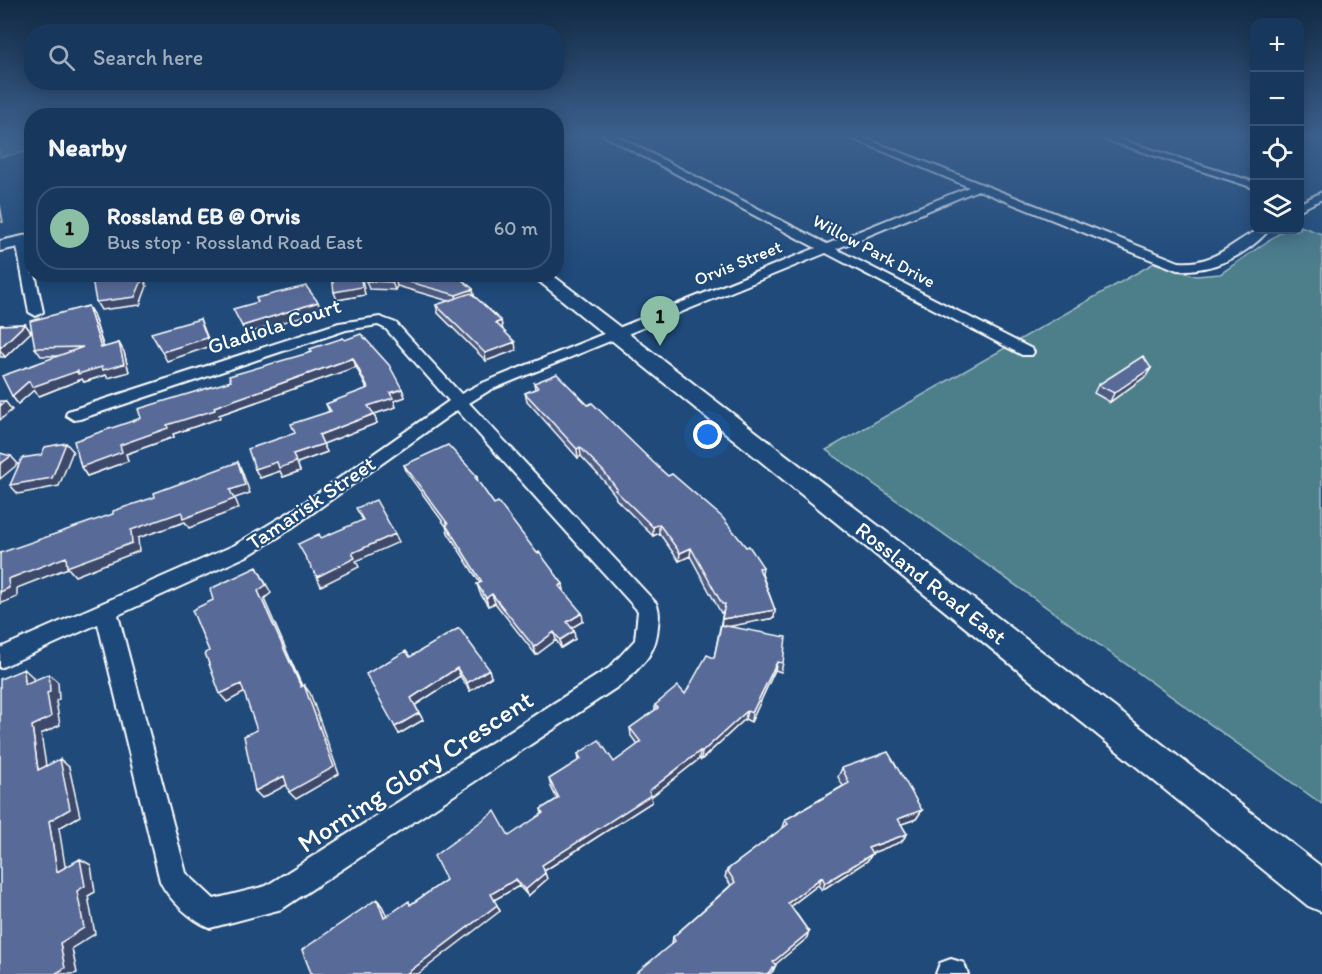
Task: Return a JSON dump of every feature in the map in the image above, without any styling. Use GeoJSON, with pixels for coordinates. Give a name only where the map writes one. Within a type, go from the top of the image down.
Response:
{"type":"FeatureCollection","features":[{"type":"Feature","properties":{"kind":"main road"},"geometry":{"type":"LineString","coordinates":[[0,246],[24,241]]}},
{"type":"Feature","properties":{"kind":"main road","name":"Rossland Road East"},"geometry":{"type":"LineString","coordinates":[[550,282],[1322,892]]}},
{"type":"Feature","properties":{"kind":"street","name":"Willow Park Drive"},"geometry":{"type":"LineString","coordinates":[[697,180],[1027,352]]}},
{"type":"Feature","properties":{"kind":"street"},"geometry":{"type":"LineString","coordinates":[[961,180],[1165,262],[1199,268],[1219,262],[1258,234]]}},
{"type":"Feature","properties":{"kind":"street","name":"Orvis Street"},"geometry":{"type":"LineString","coordinates":[[614,333],[977,187]]}},
{"type":"Feature","properties":{"kind":"street"},"geometry":{"type":"LineString","coordinates":[[1304,203],[1322,195]]}},
{"type":"Feature","properties":{"kind":"street"},"geometry":{"type":"LineString","coordinates":[[32,282],[36,312]]}},
{"type":"Feature","properties":{"kind":"street","name":"Gladiola Court"},"geometry":{"type":"LineString","coordinates":[[74,415],[365,321],[380,321],[391,326],[460,401]]}},
{"type":"Feature","properties":{"kind":"street","name":"Tamarisk Street"},"geometry":{"type":"LineString","coordinates":[[0,658],[242,550],[277,531],[460,401],[485,387],[614,333]]}},
{"type":"Feature","properties":{"kind":"street","name":"Morning Glory Crescent"},"geometry":{"type":"LineString","coordinates":[[106,611],[174,881],[210,914],[272,899],[617,675],[646,644],[649,609],[503,451],[460,401]]}},
{"type":"Feature","properties":{"kind":"green space"},"geometry":{"type":"Polygon","coordinates":[[[1304,227],[1322,234],[1322,804],[826,450],[1154,263],[1196,276],[1220,274],[1278,234],[1304,234],[1304,227]]]}},
{"type":"Feature","properties":{"kind":"building"},"geometry":{"type":"Polygon","coordinates":[[[92,282],[141,282],[135,297],[96,302],[92,282]]]}},
{"type":"Feature","properties":{"kind":"building"},"geometry":{"type":"Polygon","coordinates":[[[333,282],[361,282],[362,287],[334,292],[333,282]]]}},
{"type":"Feature","properties":{"kind":"building"},"geometry":{"type":"Polygon","coordinates":[[[409,282],[465,282],[473,289],[456,295],[409,282]]]}},
{"type":"Feature","properties":{"kind":"building"},"geometry":{"type":"Polygon","coordinates":[[[306,286],[318,302],[242,326],[233,309],[258,302],[256,298],[306,286]]]}},
{"type":"Feature","properties":{"kind":"building"},"geometry":{"type":"Polygon","coordinates":[[[471,293],[501,321],[496,323],[515,342],[485,353],[436,305],[471,293]]]}},
{"type":"Feature","properties":{"kind":"building"},"geometry":{"type":"Polygon","coordinates":[[[88,306],[101,348],[119,343],[124,364],[78,374],[78,371],[32,387],[29,381],[12,396],[2,376],[83,347],[35,348],[30,321],[88,306]]]}},
{"type":"Feature","properties":{"kind":"building"},"geometry":{"type":"Polygon","coordinates":[[[200,319],[207,338],[162,352],[151,333],[200,319]]]}},
{"type":"Feature","properties":{"kind":"building"},"geometry":{"type":"Polygon","coordinates":[[[25,324],[0,348],[0,325],[25,324]]]}},
{"type":"Feature","properties":{"kind":"building"},"geometry":{"type":"Polygon","coordinates":[[[361,334],[389,365],[402,389],[390,393],[393,398],[368,406],[374,414],[319,435],[323,444],[293,454],[296,462],[279,468],[277,462],[255,469],[248,449],[295,433],[291,424],[331,411],[326,404],[368,388],[353,358],[214,407],[215,410],[167,425],[168,428],[120,445],[122,452],[81,467],[74,441],[141,418],[138,409],[231,381],[229,376],[312,352],[310,349],[361,334]]]}},
{"type":"Feature","properties":{"kind":"building"},"geometry":{"type":"Polygon","coordinates":[[[1143,356],[1151,368],[1114,393],[1098,385],[1143,356]]]}},
{"type":"Feature","properties":{"kind":"building"},"geometry":{"type":"Polygon","coordinates":[[[557,374],[588,405],[592,403],[668,476],[672,474],[722,517],[746,547],[749,546],[763,567],[759,568],[775,610],[722,619],[725,604],[722,604],[691,548],[680,553],[659,524],[653,527],[615,490],[617,489],[604,472],[580,447],[577,449],[525,393],[538,388],[534,383],[557,374]]]}},
{"type":"Feature","properties":{"kind":"building"},"geometry":{"type":"Polygon","coordinates":[[[66,443],[52,478],[10,485],[22,458],[41,455],[45,447],[66,443]]]}},
{"type":"Feature","properties":{"kind":"building"},"geometry":{"type":"Polygon","coordinates":[[[448,445],[477,476],[475,477],[494,504],[498,502],[537,553],[539,552],[563,584],[559,586],[582,613],[567,622],[574,631],[560,640],[554,632],[534,647],[492,594],[486,598],[477,584],[482,582],[446,525],[448,524],[404,465],[448,445]]]}},
{"type":"Feature","properties":{"kind":"building"},"geometry":{"type":"Polygon","coordinates":[[[0,453],[11,456],[0,464],[0,453]]]}},
{"type":"Feature","properties":{"kind":"building"},"geometry":{"type":"Polygon","coordinates":[[[238,462],[245,485],[230,490],[234,499],[183,519],[182,512],[131,530],[132,543],[67,567],[66,557],[8,579],[9,588],[0,592],[0,553],[113,514],[113,511],[155,497],[154,493],[238,462]]]}},
{"type":"Feature","properties":{"kind":"building"},"geometry":{"type":"Polygon","coordinates":[[[376,500],[395,534],[352,553],[355,558],[317,577],[298,544],[319,534],[321,538],[363,520],[356,508],[376,500]]]}},
{"type":"Feature","properties":{"kind":"building"},"geometry":{"type":"Polygon","coordinates":[[[257,567],[266,585],[258,591],[301,687],[304,685],[334,767],[289,792],[284,776],[255,791],[244,736],[257,730],[241,684],[220,694],[205,653],[209,651],[192,610],[213,600],[210,589],[257,567]]]}},
{"type":"Feature","properties":{"kind":"building"},"geometry":{"type":"Polygon","coordinates":[[[721,625],[786,637],[783,663],[777,662],[752,713],[747,711],[702,752],[700,751],[649,791],[651,795],[542,865],[545,873],[525,890],[516,879],[491,894],[497,905],[406,974],[309,974],[311,973],[302,950],[377,899],[384,918],[409,901],[410,905],[446,880],[434,856],[495,811],[509,836],[543,813],[541,809],[559,798],[549,779],[581,759],[578,754],[599,740],[614,762],[641,742],[630,728],[658,708],[655,705],[678,686],[685,694],[707,655],[714,658],[721,625]]]}},
{"type":"Feature","properties":{"kind":"building"},"geometry":{"type":"Polygon","coordinates":[[[459,628],[489,669],[467,683],[457,668],[411,698],[419,713],[395,727],[366,674],[406,651],[410,657],[459,628]]]}},
{"type":"Feature","properties":{"kind":"building"},"geometry":{"type":"Polygon","coordinates":[[[24,669],[25,684],[49,674],[50,692],[47,693],[51,717],[32,726],[38,770],[60,759],[70,809],[49,821],[57,872],[80,859],[85,886],[77,891],[84,928],[60,943],[65,968],[55,974],[0,974],[0,679],[24,669]]]}},
{"type":"Feature","properties":{"kind":"building"},"geometry":{"type":"Polygon","coordinates":[[[888,752],[922,810],[898,819],[907,834],[868,848],[872,854],[825,883],[822,877],[788,903],[809,932],[773,962],[776,965],[767,974],[635,974],[675,941],[673,937],[735,882],[727,870],[788,824],[785,820],[849,783],[842,768],[888,752]]]}},
{"type":"Feature","properties":{"kind":"place","name":"Rossland EB @ Orvis"},"geometry":{"type":"Point","coordinates":[660,346]}}]}
